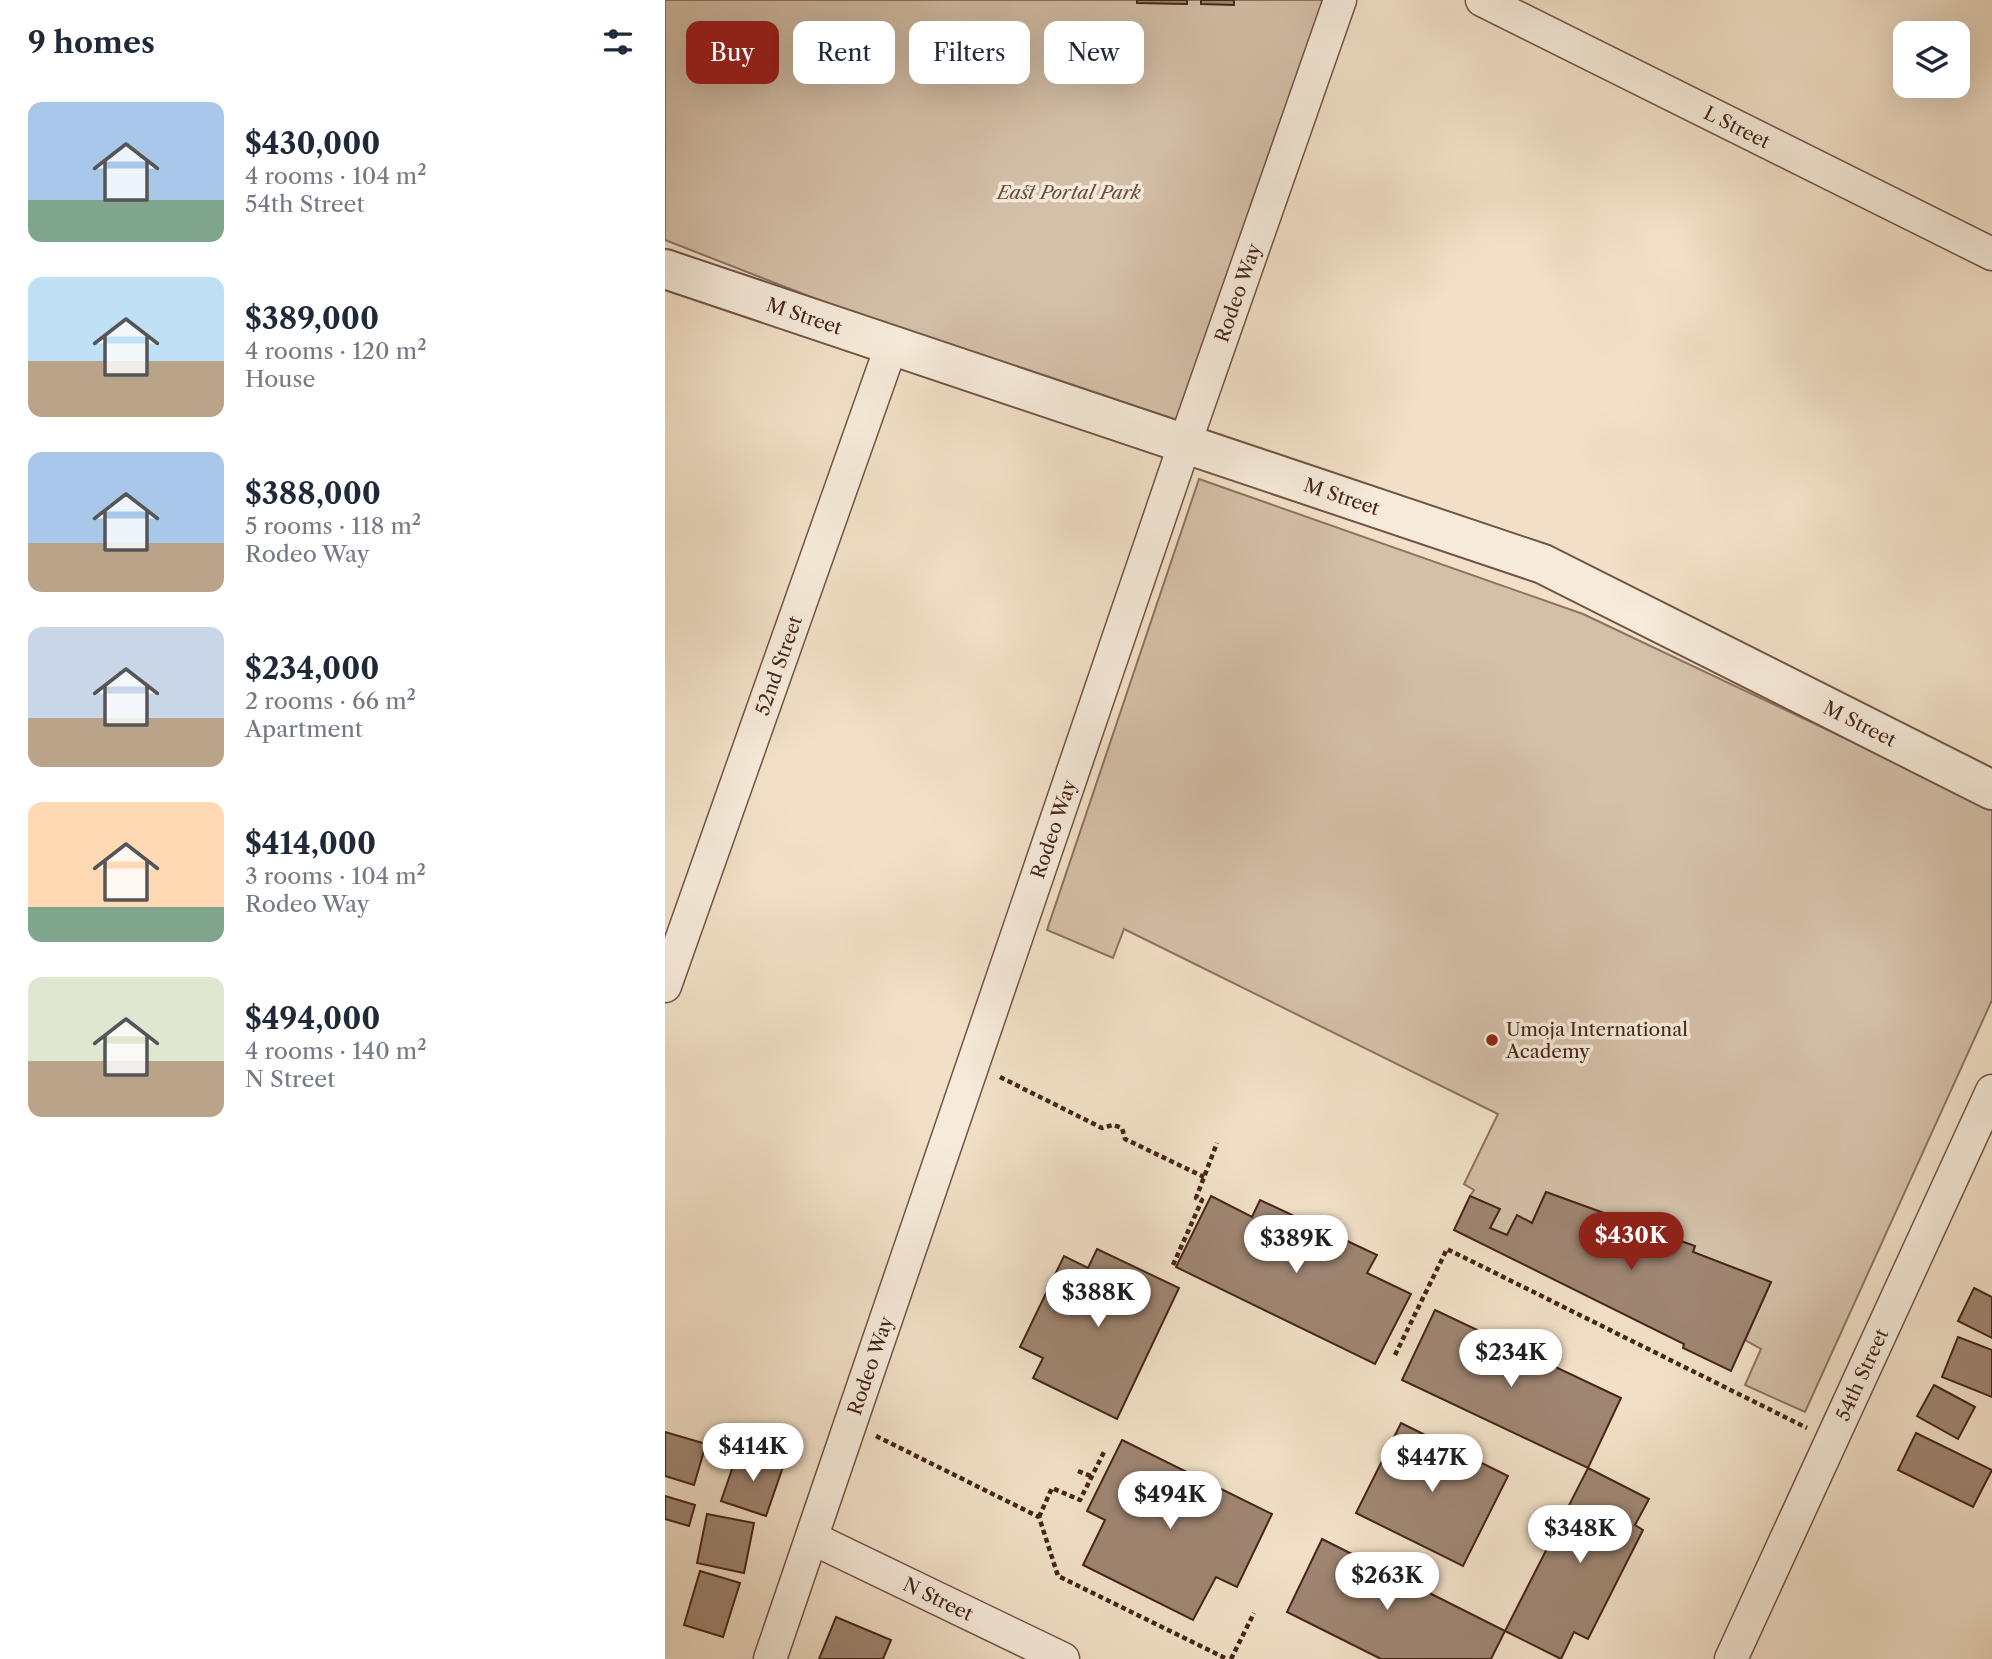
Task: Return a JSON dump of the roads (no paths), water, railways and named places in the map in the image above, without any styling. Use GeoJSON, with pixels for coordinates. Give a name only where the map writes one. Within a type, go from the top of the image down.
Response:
{"type":"FeatureCollection","features":[{"type":"Feature","properties":{"kind":"street","name":"Rodeo Way"},"geometry":{"type":"LineString","coordinates":[[770,1659],[1185,443],[1341,0]]}},
{"type":"Feature","properties":{"kind":"street","name":"L Street"},"geometry":{"type":"LineString","coordinates":[[1482,0],[1992,254]]}},
{"type":"Feature","properties":{"kind":"street","name":"M Street"},"geometry":{"type":"LineString","coordinates":[[665,269],[1543,564],[1992,790]]}},
{"type":"Feature","properties":{"kind":"street","name":"52nd Street"},"geometry":{"type":"LineString","coordinates":[[665,986],[892,344]]}},
{"type":"Feature","properties":{"kind":"street","name":"54th Street"},"geometry":{"type":"LineString","coordinates":[[1731,1659],[1992,1091]]}},
{"type":"Feature","properties":{"kind":"street","name":"N Street"},"geometry":{"type":"LineString","coordinates":[[812,1538],[1063,1659]]}},
{"type":"Feature","properties":{"kind":"place","name":"Umoja International Academy"},"geometry":{"type":"Point","coordinates":[1492,1040]}},
{"type":"Feature","properties":{"kind":"park label","name":"East Portal Park"},"geometry":{"type":"Point","coordinates":[1069,192]}}]}
